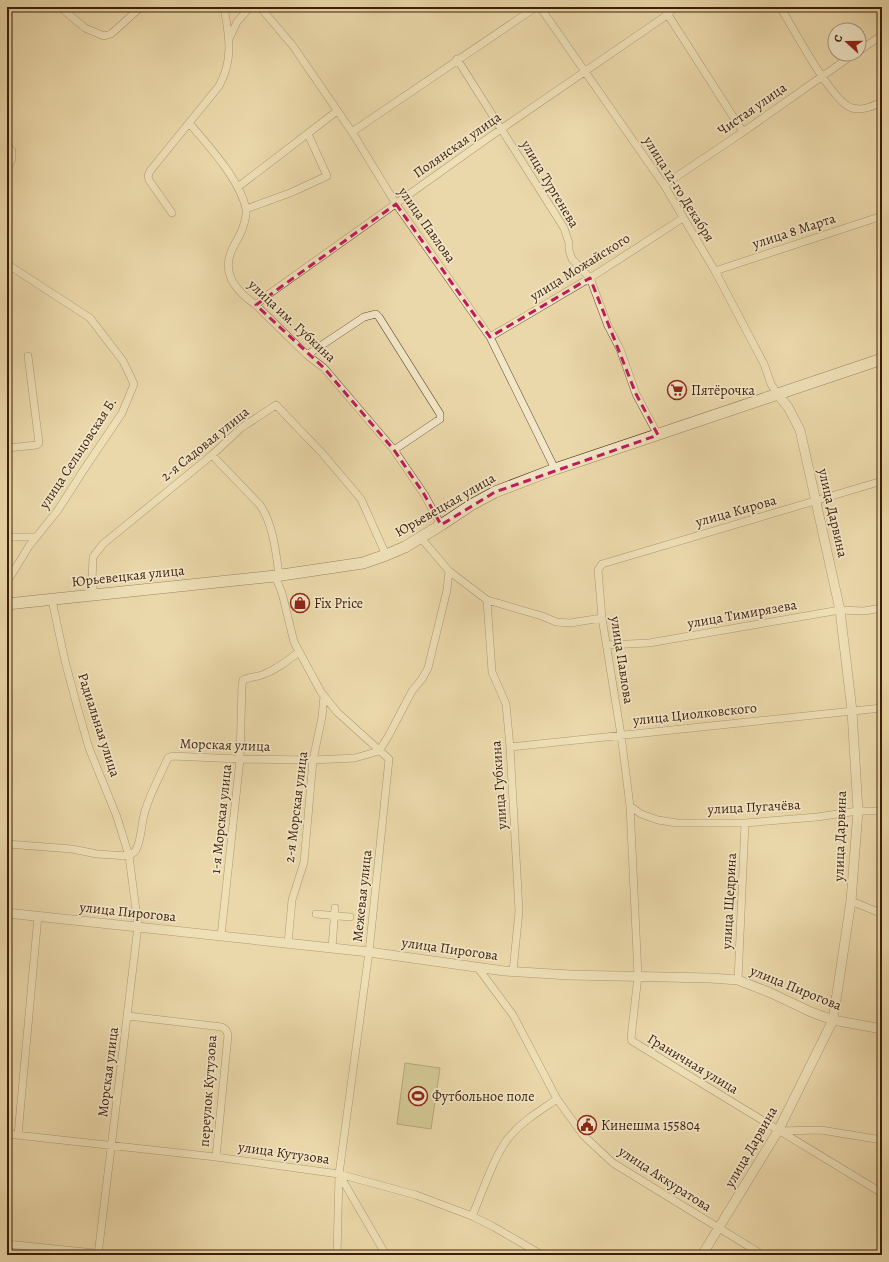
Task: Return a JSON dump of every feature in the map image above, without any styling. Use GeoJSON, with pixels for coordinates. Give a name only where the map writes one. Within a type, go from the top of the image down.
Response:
{"type":"FeatureCollection","features":[{"type":"Feature","properties":{"kind":"main road","name":"Юрьевецкая улица"},"geometry":{"type":"LineString","coordinates":[[7,604],[277,575],[354,565],[386,555],[421,538],[471,505],[495,492],[555,469],[882,359]]}},
{"type":"Feature","properties":{"kind":"street"},"geometry":{"type":"LineString","coordinates":[[60,7],[84,28],[104,36],[111,34],[141,7]]}},
{"type":"Feature","properties":{"kind":"street"},"geometry":{"type":"LineString","coordinates":[[172,213],[149,180],[148,176],[150,171],[219,86],[225,75],[230,49],[224,7]]}},
{"type":"Feature","properties":{"kind":"street"},"geometry":{"type":"LineString","coordinates":[[229,39],[237,22],[250,7]]}},
{"type":"Feature","properties":{"kind":"street","name":"улица Павлова"},"geometry":{"type":"LineString","coordinates":[[260,7],[293,46],[352,132],[396,204],[490,337],[555,469]]}},
{"type":"Feature","properties":{"kind":"street"},"geometry":{"type":"LineString","coordinates":[[352,132],[457,59],[536,7]]}},
{"type":"Feature","properties":{"kind":"street","name":"улица 12-го Декабря"},"geometry":{"type":"LineString","coordinates":[[540,7],[664,186],[715,271],[764,364],[771,384],[778,395]]}},
{"type":"Feature","properties":{"kind":"street"},"geometry":{"type":"LineString","coordinates":[[663,7],[667,16],[743,132]]}},
{"type":"Feature","properties":{"kind":"street","name":"Полянская улица"},"geometry":{"type":"LineString","coordinates":[[256,305],[269,294],[502,128],[667,16],[675,7]]}},
{"type":"Feature","properties":{"kind":"street"},"geometry":{"type":"LineString","coordinates":[[782,8],[822,76],[841,101],[852,108],[865,108],[882,102]]}},
{"type":"Feature","properties":{"kind":"street"},"geometry":{"type":"LineString","coordinates":[[867,45],[882,35]]}},
{"type":"Feature","properties":{"kind":"street","name":"улица Тургенева"},"geometry":{"type":"LineString","coordinates":[[457,59],[564,228],[568,236],[569,250],[572,259],[590,278],[636,394],[658,435]]}},
{"type":"Feature","properties":{"kind":"street","name":"Чистая улица"},"geometry":{"type":"LineString","coordinates":[[664,186],[842,62]]}},
{"type":"Feature","properties":{"kind":"street"},"geometry":{"type":"LineString","coordinates":[[238,187],[337,111]]}},
{"type":"Feature","properties":{"kind":"street"},"geometry":{"type":"LineString","coordinates":[[189,123],[214,152],[238,187],[246,209],[290,193],[327,176],[308,134]]}},
{"type":"Feature","properties":{"kind":"street"},"geometry":{"type":"LineString","coordinates":[[7,146],[12,151],[12,158],[7,169]]}},
{"type":"Feature","properties":{"kind":"street","name":"улица им. Губкина"},"geometry":{"type":"LineString","coordinates":[[246,209],[242,229],[230,255],[228,269],[230,279],[247,298],[307,355],[324,368],[394,450],[424,494],[441,525]]}},
{"type":"Feature","properties":{"kind":"street","name":"улица 8 Марта"},"geometry":{"type":"LineString","coordinates":[[715,271],[882,216]]}},
{"type":"Feature","properties":{"kind":"street","name":"улица Можайского"},"geometry":{"type":"LineString","coordinates":[[490,337],[590,278],[683,218]]}},
{"type":"Feature","properties":{"kind":"street","name":"улица Сельцовская Б."},"geometry":{"type":"LineString","coordinates":[[7,264],[90,318],[123,361],[134,384],[122,413],[112,430],[58,510],[35,537],[7,582]]}},
{"type":"Feature","properties":{"kind":"street"},"geometry":{"type":"LineString","coordinates":[[307,355],[364,317],[376,314],[380,317],[440,414],[440,419],[394,450]]}},
{"type":"Feature","properties":{"kind":"street"},"geometry":{"type":"LineString","coordinates":[[7,448],[37,445],[39,442],[28,356]]}},
{"type":"Feature","properties":{"kind":"street","name":"улица Дарвина"},"geometry":{"type":"LineString","coordinates":[[702,1255],[778,1130],[833,1020],[851,901],[858,811],[852,711],[840,610],[800,430],[788,407],[778,395]]}},
{"type":"Feature","properties":{"kind":"street","name":"2-я Садовая улица"},"geometry":{"type":"LineString","coordinates":[[94,595],[92,581],[93,557],[103,544],[212,455],[241,428],[276,405],[322,453],[361,499],[386,555]]}},
{"type":"Feature","properties":{"kind":"street","name":"Межевая улица"},"geometry":{"type":"LineString","coordinates":[[212,455],[260,504],[266,513],[276,552],[277,575],[294,642],[324,696],[337,712],[389,760],[369,952],[339,1174],[338,1255]]}},
{"type":"Feature","properties":{"kind":"street","name":"улица Кирова"},"geometry":{"type":"LineString","coordinates":[[599,566],[882,481]]}},
{"type":"Feature","properties":{"kind":"street"},"geometry":{"type":"LineString","coordinates":[[7,537],[35,537]]}},
{"type":"Feature","properties":{"kind":"street"},"geometry":{"type":"LineString","coordinates":[[421,538],[448,571],[487,600],[542,616],[556,622],[570,623],[602,618]]}},
{"type":"Feature","properties":{"kind":"street","name":"улица Павлова"},"geometry":{"type":"LineString","coordinates":[[599,566],[598,570],[602,618],[621,734],[630,806]]}},
{"type":"Feature","properties":{"kind":"street"},"geometry":{"type":"LineString","coordinates":[[379,751],[412,691],[422,679],[428,668],[447,590],[448,571]]}},
{"type":"Feature","properties":{"kind":"street","name":"Радиальная улица"},"geometry":{"type":"LineString","coordinates":[[52,600],[65,661],[89,748],[117,817],[129,856]]}},
{"type":"Feature","properties":{"kind":"street","name":"улица Губкина"},"geometry":{"type":"LineString","coordinates":[[487,600],[492,672],[506,704],[510,747],[519,911],[513,971]]}},
{"type":"Feature","properties":{"kind":"street","name":"улица Тимирязева"},"geometry":{"type":"LineString","coordinates":[[607,645],[649,643],[840,610],[864,611],[882,608]]}},
{"type":"Feature","properties":{"kind":"street","name":"1-я Морская улица"},"geometry":{"type":"LineString","coordinates":[[221,936],[240,759],[243,680],[260,676],[278,668],[299,652]]}},
{"type":"Feature","properties":{"kind":"street","name":"2-я Морская улица"},"geometry":{"type":"LineString","coordinates":[[288,943],[292,900],[301,874],[305,852],[314,760],[322,717],[324,696]]}},
{"type":"Feature","properties":{"kind":"street","name":"улица Циолковского"},"geometry":{"type":"LineString","coordinates":[[510,747],[621,734],[882,708]]}},
{"type":"Feature","properties":{"kind":"street","name":"Морская улица"},"geometry":{"type":"LineString","coordinates":[[98,1254],[138,926],[129,856],[134,853],[140,839],[145,811],[168,758],[172,756],[314,760],[355,758],[379,751]]}},
{"type":"Feature","properties":{"kind":"street","name":"улица Пугачёва"},"geometry":{"type":"LineString","coordinates":[[630,806],[641,814],[658,820],[671,822],[745,823],[817,817],[858,811],[882,810]]}},
{"type":"Feature","properties":{"kind":"street","name":"Граничная улица"},"geometry":{"type":"LineString","coordinates":[[630,806],[638,976],[631,1038],[632,1041],[882,1193]]}},
{"type":"Feature","properties":{"kind":"street","name":"улица Щедрина"},"geometry":{"type":"LineString","coordinates":[[738,980],[745,823]]}},
{"type":"Feature","properties":{"kind":"street"},"geometry":{"type":"LineString","coordinates":[[7,844],[72,849],[97,854],[129,856]]}},
{"type":"Feature","properties":{"kind":"street"},"geometry":{"type":"LineString","coordinates":[[851,901],[878,912],[882,912]]}},
{"type":"Feature","properties":{"kind":"street"},"geometry":{"type":"LineString","coordinates":[[316,914],[335,912],[350,917]]}},
{"type":"Feature","properties":{"kind":"street"},"geometry":{"type":"LineString","coordinates":[[332,948],[335,912]]}},
{"type":"Feature","properties":{"kind":"street","name":"улица Пирогова"},"geometry":{"type":"LineString","coordinates":[[7,913],[369,952],[478,968],[570,975],[738,980],[833,1020],[882,1029]]}},
{"type":"Feature","properties":{"kind":"street"},"geometry":{"type":"LineString","coordinates":[[18,1135],[38,916]]}},
{"type":"Feature","properties":{"kind":"street","name":"улица Аккуратова"},"geometry":{"type":"LineString","coordinates":[[478,968],[513,1015],[557,1099],[583,1134],[613,1163],[718,1229],[763,1255]]}},
{"type":"Feature","properties":{"kind":"street","name":"переулок Кутузова"},"geometry":{"type":"LineString","coordinates":[[128,1016],[222,1027],[226,1030],[228,1035],[216,1157]]}},
{"type":"Feature","properties":{"kind":"street"},"geometry":{"type":"LineString","coordinates":[[472,1216],[497,1157],[510,1136],[528,1118],[557,1099]]}},
{"type":"Feature","properties":{"kind":"street"},"geometry":{"type":"LineString","coordinates":[[778,1130],[821,1130],[882,1140]]}},
{"type":"Feature","properties":{"kind":"street","name":"улица Кутузова"},"geometry":{"type":"LineString","coordinates":[[7,1134],[216,1157],[339,1174],[416,1195],[472,1216],[542,1255]]}},
{"type":"Feature","properties":{"kind":"street"},"geometry":{"type":"LineString","coordinates":[[339,1174],[386,1255]]}},
{"type":"Feature","properties":{"kind":"street"},"geometry":{"type":"LineString","coordinates":[[7,1244],[114,1255]]}},
{"type":"Feature","properties":{"kind":"highlighted area"},"geometry":{"type":"Polygon","coordinates":[[[396,204],[490,337],[590,278],[636,394],[658,435],[495,492],[441,525],[424,494],[394,450],[324,368],[256,305],[396,204]]]}},
{"type":"Feature","properties":{"kind":"green space","name":"Футбольное поле"},"geometry":{"type":"Polygon","coordinates":[[[405,1063],[440,1068],[431,1129],[397,1124],[405,1063]]]}},
{"type":"Feature","properties":{"kind":"place","name":"Пятёрочка"},"geometry":{"type":"Point","coordinates":[677,390]}},
{"type":"Feature","properties":{"kind":"place","name":"Fix Price"},"geometry":{"type":"Point","coordinates":[300,603]}},
{"type":"Feature","properties":{"kind":"place","name":"Футбольное поле"},"geometry":{"type":"Point","coordinates":[418,1096]}},
{"type":"Feature","properties":{"kind":"place","name":"Кинешма 155804"},"geometry":{"type":"Point","coordinates":[587,1125]}}]}
